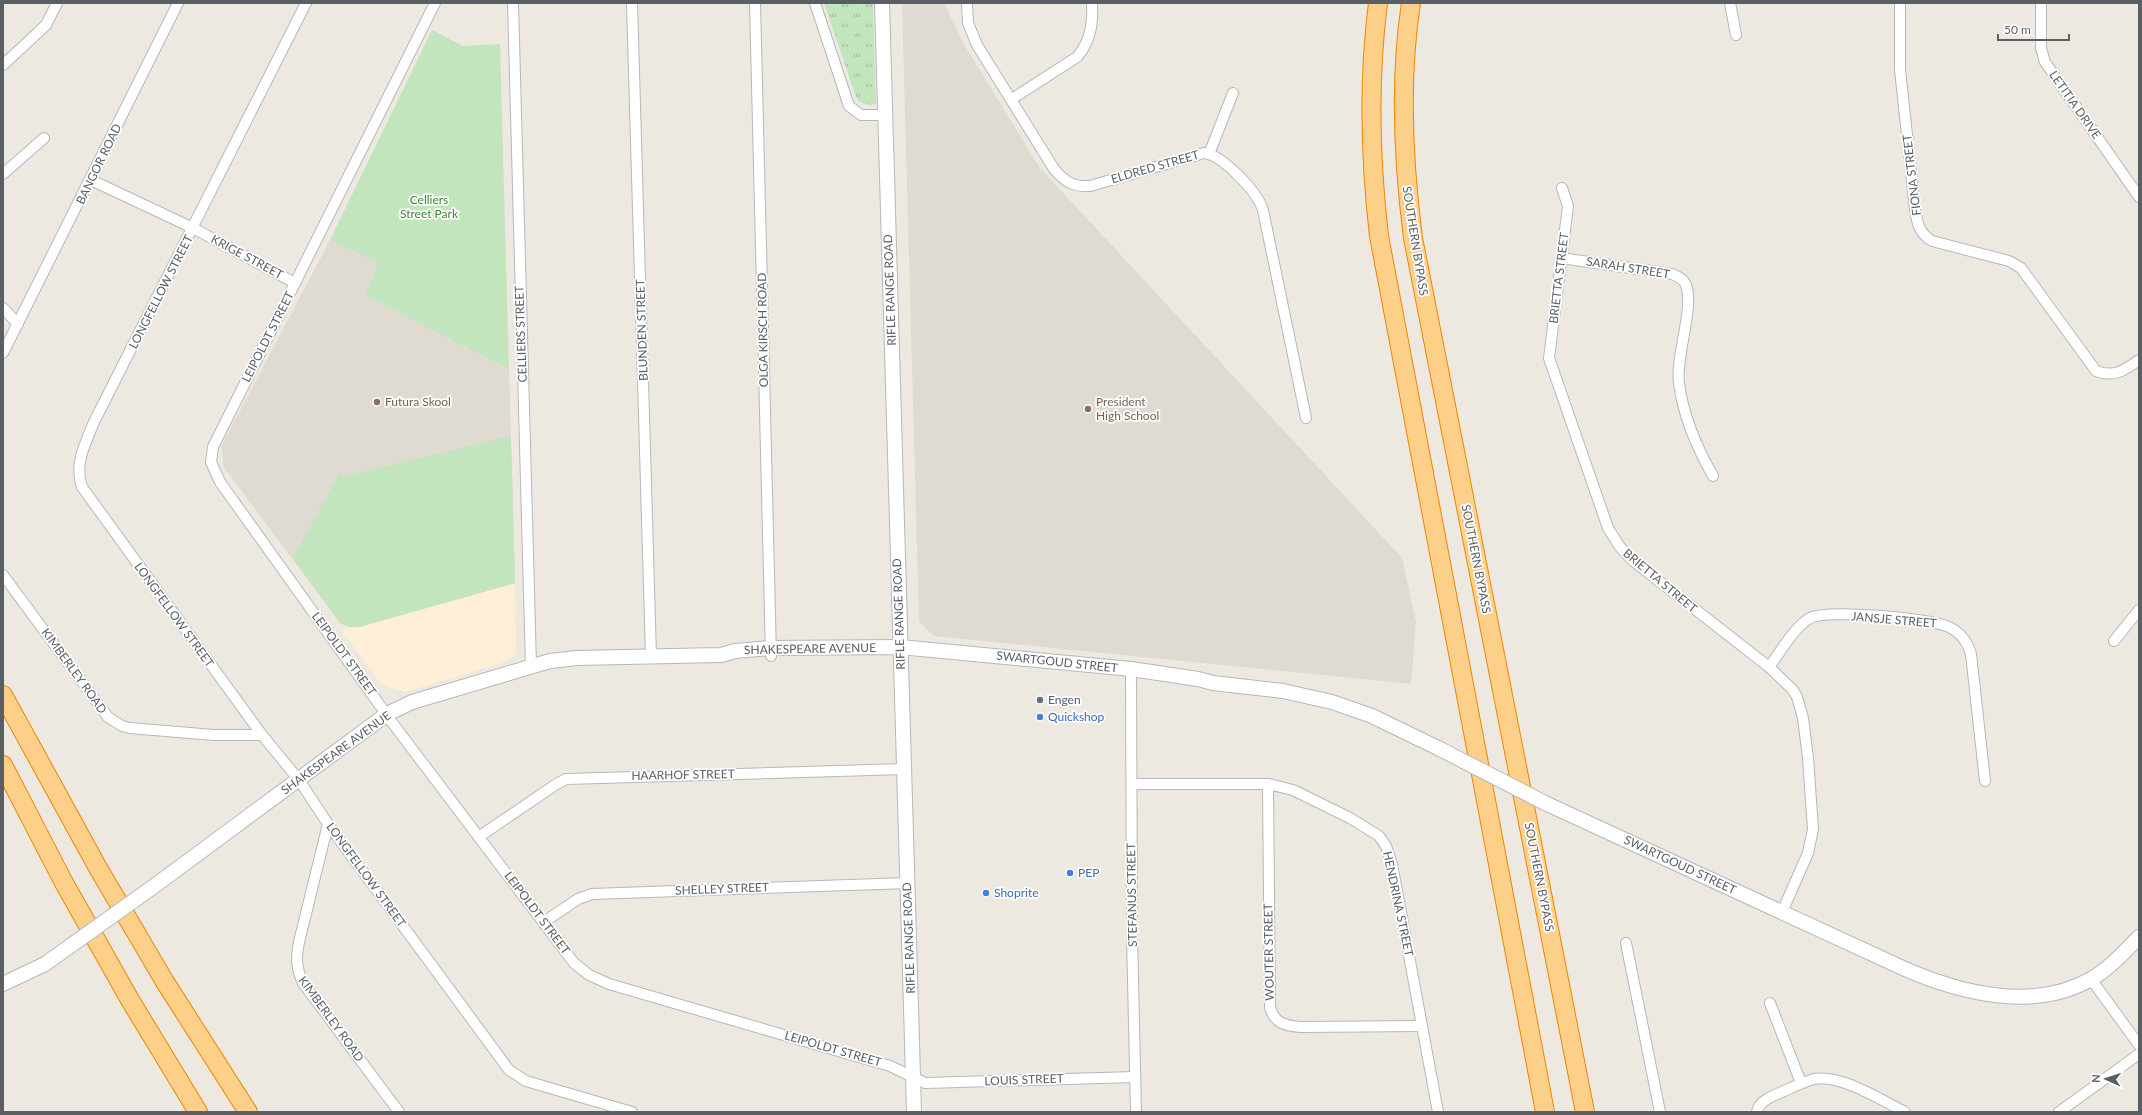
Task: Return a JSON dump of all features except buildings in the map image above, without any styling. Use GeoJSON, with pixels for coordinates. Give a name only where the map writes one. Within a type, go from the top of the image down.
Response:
{"type":"FeatureCollection","features":[{"type":"Feature","properties":{"kind":"highway"},"geometry":{"type":"LineString","coordinates":[[1378,3],[1371,83],[1371,135],[1379,236],[1545,1112]]}},
{"type":"Feature","properties":{"kind":"highway","name":"SOUTHERN BYPASS"},"geometry":{"type":"LineString","coordinates":[[1410,3],[1403,94],[1406,183],[1414,245],[1585,1112]]}},
{"type":"Feature","properties":{"kind":"highway"},"geometry":{"type":"LineString","coordinates":[[1403,94],[1422,3]]}},
{"type":"Feature","properties":{"kind":"highway"},"geometry":{"type":"LineString","coordinates":[[3,695],[98,868],[165,982],[248,1112]]}},
{"type":"Feature","properties":{"kind":"highway"},"geometry":{"type":"LineString","coordinates":[[3,765],[63,881],[130,1000],[198,1112]]}},
{"type":"Feature","properties":{"kind":"street","name":"BANGOR ROAD"},"geometry":{"type":"LineString","coordinates":[[18,324],[178,3]]}},
{"type":"Feature","properties":{"kind":"street","name":"LONGFELLOW STREET"},"geometry":{"type":"LineString","coordinates":[[306,3],[94,422],[80,459],[79,479],[82,487],[93,504],[262,735],[299,780],[328,824],[510,1070],[526,1081],[632,1112]]}},
{"type":"Feature","properties":{"kind":"street","name":"LEIPOLDT STREET"},"geometry":{"type":"LineString","coordinates":[[435,3],[213,447],[212,468],[224,489],[387,714],[574,963],[581,970],[601,982],[884,1064],[913,1078]]}},
{"type":"Feature","properties":{"kind":"street","name":"CELLIERS STREET"},"geometry":{"type":"LineString","coordinates":[[512,3],[530,666]]}},
{"type":"Feature","properties":{"kind":"street","name":"BLUNDEN STREET"},"geometry":{"type":"LineString","coordinates":[[632,3],[651,656]]}},
{"type":"Feature","properties":{"kind":"street","name":"OLGA KIRSCH ROAD"},"geometry":{"type":"LineString","coordinates":[[755,3],[771,652]]}},
{"type":"Feature","properties":{"kind":"street"},"geometry":{"type":"LineString","coordinates":[[815,3],[849,106],[862,115],[886,115]]}},
{"type":"Feature","properties":{"kind":"street","name":"RIFLE RANGE ROAD"},"geometry":{"type":"LineString","coordinates":[[882,3],[914,1112]]}},
{"type":"Feature","properties":{"kind":"street","name":"ELDRED STREET"},"geometry":{"type":"LineString","coordinates":[[967,3],[968,19],[972,36],[1054,169],[1067,182],[1074,186],[1090,186],[1187,157],[1209,154],[1222,162],[1252,190],[1261,203],[1306,418]]}},
{"type":"Feature","properties":{"kind":"street"},"geometry":{"type":"LineString","coordinates":[[1012,99],[1077,57],[1083,50],[1090,32],[1092,3]]}},
{"type":"Feature","properties":{"kind":"street"},"geometry":{"type":"LineString","coordinates":[[1730,3],[1736,35]]}},
{"type":"Feature","properties":{"kind":"street","name":"FIONA STREET"},"geometry":{"type":"LineString","coordinates":[[1900,3],[1901,81],[1916,213],[1922,234],[1932,241],[2008,261],[2021,268],[2096,371],[2103,374],[2115,374],[2139,360]]}},
{"type":"Feature","properties":{"kind":"street","name":"LETITIA DRIVE"},"geometry":{"type":"LineString","coordinates":[[2041,3],[2041,48],[2045,62],[2139,197]]}},
{"type":"Feature","properties":{"kind":"street"},"geometry":{"type":"LineString","coordinates":[[3,64],[46,25],[55,4]]}},
{"type":"Feature","properties":{"kind":"street"},"geometry":{"type":"LineString","coordinates":[[1209,154],[1233,93]]}},
{"type":"Feature","properties":{"kind":"street"},"geometry":{"type":"LineString","coordinates":[[3,174],[44,138]]}},
{"type":"Feature","properties":{"kind":"street","name":"KRIGE STREET"},"geometry":{"type":"LineString","coordinates":[[91,180],[193,228],[295,283]]}},
{"type":"Feature","properties":{"kind":"street","name":"BRIETTA STREET"},"geometry":{"type":"LineString","coordinates":[[1562,188],[1568,206],[1549,358],[1612,536],[1626,555],[1642,569],[1769,667],[1793,690],[1800,705],[1808,758],[1812,810],[1811,842],[1782,912]]}},
{"type":"Feature","properties":{"kind":"street","name":"SARAH STREET"},"geometry":{"type":"LineString","coordinates":[[1561,258],[1672,274],[1684,281],[1688,302],[1679,360],[1679,384],[1695,439],[1713,476]]}},
{"type":"Feature","properties":{"kind":"street"},"geometry":{"type":"LineString","coordinates":[[3,308],[18,324],[3,353]]}},
{"type":"Feature","properties":{"kind":"street","name":"KIMBERLEY ROAD"},"geometry":{"type":"LineString","coordinates":[[3,575],[108,717],[115,722],[130,728],[214,734],[262,735]]}},
{"type":"Feature","properties":{"kind":"street"},"geometry":{"type":"LineString","coordinates":[[2114,641],[2139,610]]}},
{"type":"Feature","properties":{"kind":"street","name":"JANSJE STREET"},"geometry":{"type":"LineString","coordinates":[[1769,667],[1802,624],[1816,616],[1828,614],[1874,616],[1926,621],[1947,626],[1962,636],[1968,644],[1971,654],[1985,782]]}},
{"type":"Feature","properties":{"kind":"street","name":"SHAKESPEARE AVENUE"},"geometry":{"type":"LineString","coordinates":[[3,984],[45,964],[157,884],[387,714],[412,702],[530,666],[560,659],[721,655],[735,651],[900,651]]}},
{"type":"Feature","properties":{"kind":"street","name":"SWARTGOUD STREET"},"geometry":{"type":"LineString","coordinates":[[900,651],[979,662],[1198,678],[1213,683],[1283,691],[1332,702],[1372,716],[1545,803],[1925,978],[1973,992],[2000,996],[2040,994],[2072,987],[2091,979],[2113,962],[2139,937]]}},
{"type":"Feature","properties":{"kind":"street","name":"STEFANUS STREET"},"geometry":{"type":"LineString","coordinates":[[1131,674],[1136,1112]]}},
{"type":"Feature","properties":{"kind":"street","name":"HAARHOF STREET"},"geometry":{"type":"LineString","coordinates":[[480,836],[554,785],[566,779],[904,769]]}},
{"type":"Feature","properties":{"kind":"street","name":"HENDRINA STREET"},"geometry":{"type":"LineString","coordinates":[[1132,784],[1268,784],[1293,790],[1308,796],[1350,818],[1382,839],[1392,864],[1438,1112]]}},
{"type":"Feature","properties":{"kind":"street","name":"WOUTER STREET"},"geometry":{"type":"LineString","coordinates":[[1268,784],[1270,1007],[1274,1016],[1283,1025],[1301,1028],[1422,1026]]}},
{"type":"Feature","properties":{"kind":"street","name":"KIMBERLEY ROAD"},"geometry":{"type":"LineString","coordinates":[[328,824],[298,942],[296,954],[298,973],[303,983],[399,1112]]}},
{"type":"Feature","properties":{"kind":"street","name":"SHELLEY STREET"},"geometry":{"type":"LineString","coordinates":[[544,922],[578,899],[592,894],[908,883]]}},
{"type":"Feature","properties":{"kind":"street"},"geometry":{"type":"LineString","coordinates":[[1626,943],[1660,1112]]}},
{"type":"Feature","properties":{"kind":"street"},"geometry":{"type":"LineString","coordinates":[[2091,979],[2139,1045]]}},
{"type":"Feature","properties":{"kind":"street"},"geometry":{"type":"LineString","coordinates":[[1770,1003],[1801,1083]]}},
{"type":"Feature","properties":{"kind":"street"},"geometry":{"type":"LineString","coordinates":[[2060,1112],[2139,1054]]}},
{"type":"Feature","properties":{"kind":"street","name":"LOUIS STREET"},"geometry":{"type":"LineString","coordinates":[[913,1078],[926,1083],[1135,1077]]}},
{"type":"Feature","properties":{"kind":"street"},"geometry":{"type":"LineString","coordinates":[[1757,1112],[1760,1104],[1766,1100],[1801,1083],[1822,1078],[1836,1080],[1905,1112]]}},
{"type":"Feature","properties":{"kind":"shaded area","name":"President High School"},"geometry":{"type":"Polygon","coordinates":[[[902,3],[944,3],[965,46],[1040,168],[1402,558],[1416,622],[1411,684],[933,636],[919,621],[902,3]]]}},
{"type":"Feature","properties":{"kind":"shaded area","name":"Futura Skool"},"geometry":{"type":"Polygon","coordinates":[[[330,240],[380,263],[365,296],[509,369],[515,583],[359,627],[349,627],[340,623],[223,466],[222,445],[330,240]]]}},
{"type":"Feature","properties":{"kind":"shaded area"},"geometry":{"type":"Polygon","coordinates":[[[515,583],[516,654],[502,663],[405,692],[381,684],[343,632],[346,626],[359,627],[515,583]]]}},
{"type":"Feature","properties":{"kind":"green space"},"geometry":{"type":"Polygon","coordinates":[[[824,3],[873,3],[876,104],[864,104],[856,97],[824,3]]]}},
{"type":"Feature","properties":{"kind":"green space","name":"Celliers Street Park"},"geometry":{"type":"Polygon","coordinates":[[[432,30],[463,46],[500,44],[509,369],[365,296],[379,263],[330,240],[432,30]]]}},
{"type":"Feature","properties":{"kind":"green space"},"geometry":{"type":"Polygon","coordinates":[[[511,436],[515,583],[359,627],[349,627],[340,623],[293,558],[339,474],[345,476],[511,436]]]}},
{"type":"Feature","properties":{"kind":"place","name":"Futura Skool"},"geometry":{"type":"Point","coordinates":[377,402]}},
{"type":"Feature","properties":{"kind":"place","name":"President High School"},"geometry":{"type":"Point","coordinates":[1088,409]}},
{"type":"Feature","properties":{"kind":"place","name":"Engen"},"geometry":{"type":"Point","coordinates":[1040,700]}},
{"type":"Feature","properties":{"kind":"place","name":"Quickshop"},"geometry":{"type":"Point","coordinates":[1040,717]}},
{"type":"Feature","properties":{"kind":"place","name":"PEP"},"geometry":{"type":"Point","coordinates":[1070,873]}},
{"type":"Feature","properties":{"kind":"place","name":"Shoprite"},"geometry":{"type":"Point","coordinates":[986,893]}}]}
